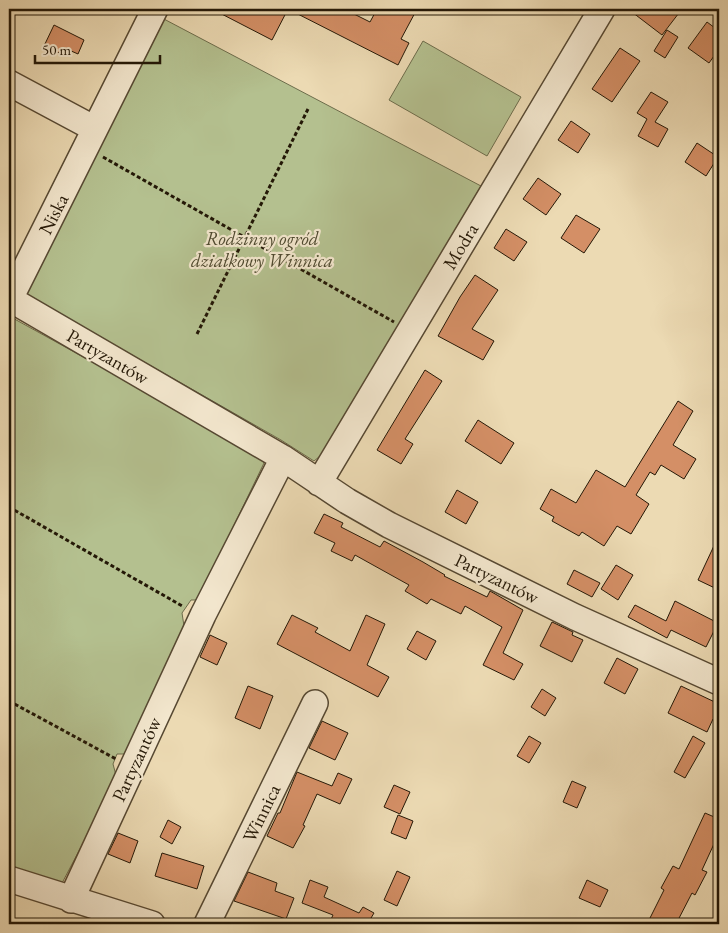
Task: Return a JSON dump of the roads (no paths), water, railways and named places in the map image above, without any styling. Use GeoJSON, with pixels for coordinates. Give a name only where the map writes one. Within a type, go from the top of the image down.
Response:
{"type":"FeatureCollection","features":[{"type":"Feature","properties":{"kind":"street","name":"Niska"},"geometry":{"type":"LineString","coordinates":[[10,299],[156,9]]}},
{"type":"Feature","properties":{"kind":"street","name":"Modra"},"geometry":{"type":"LineString","coordinates":[[319,482],[602,9]]}},
{"type":"Feature","properties":{"kind":"street"},"geometry":{"type":"LineString","coordinates":[[9,83],[90,138]]}},
{"type":"Feature","properties":{"kind":"street","name":"Partyzantów"},"geometry":{"type":"LineString","coordinates":[[10,299],[284,458],[348,501],[398,530],[575,617],[719,682]]}},
{"type":"Feature","properties":{"kind":"street","name":"Partyzantów"},"geometry":{"type":"LineString","coordinates":[[71,900],[203,615],[284,458]]}},
{"type":"Feature","properties":{"kind":"street","name":"Winnica"},"geometry":{"type":"LineString","coordinates":[[207,924],[316,702]]}},
{"type":"Feature","properties":{"kind":"street"},"geometry":{"type":"LineString","coordinates":[[9,879],[152,924]]}},
{"type":"Feature","properties":{"kind":"park label","name":"Rodzinny ogród działkowy Winnica"},"geometry":{"type":"Point","coordinates":[262,249]}}]}
